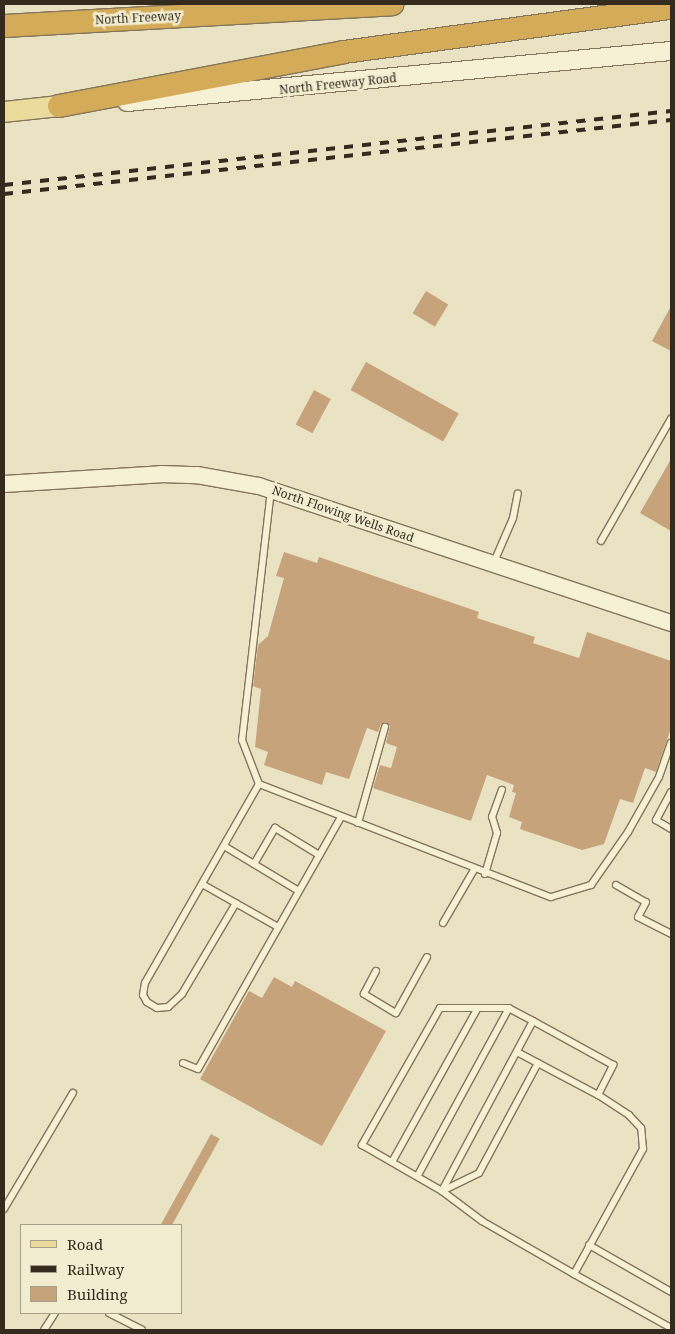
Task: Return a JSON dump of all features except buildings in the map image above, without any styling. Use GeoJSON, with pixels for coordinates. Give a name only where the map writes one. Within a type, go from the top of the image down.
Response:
{"type":"FeatureCollection","features":[{"type":"Feature","properties":{"kind":"highway","name":"North Freeway"},"geometry":{"type":"LineString","coordinates":[[4,26],[392,4]]}},
{"type":"Feature","properties":{"kind":"highway"},"geometry":{"type":"LineString","coordinates":[[60,106],[344,52],[671,8]]}},
{"type":"Feature","properties":{"kind":"main road","name":"North Freeway Road"},"geometry":{"type":"LineString","coordinates":[[4,112],[60,106],[213,96],[671,51]]}},
{"type":"Feature","properties":{"kind":"street","name":"North Flowing Wells Road"},"geometry":{"type":"LineString","coordinates":[[4,484],[162,474],[197,475],[271,489],[671,623]]}},
{"type":"Feature","properties":{"kind":"lane"},"geometry":{"type":"LineString","coordinates":[[601,541],[671,418]]}},
{"type":"Feature","properties":{"kind":"lane"},"geometry":{"type":"LineString","coordinates":[[271,489],[242,740],[259,784],[474,870],[551,897],[591,885],[628,832],[659,778],[671,743]]}},
{"type":"Feature","properties":{"kind":"lane"},"geometry":{"type":"LineString","coordinates":[[493,564],[513,518],[518,493]]}},
{"type":"Feature","properties":{"kind":"lane"},"geometry":{"type":"LineString","coordinates":[[358,823],[385,728]]}},
{"type":"Feature","properties":{"kind":"lane"},"geometry":{"type":"LineString","coordinates":[[236,903],[182,994],[168,1007],[157,1008],[147,1002],[143,995],[145,983],[259,784]]}},
{"type":"Feature","properties":{"kind":"lane"},"geometry":{"type":"LineString","coordinates":[[485,874],[497,833],[492,817],[502,790]]}},
{"type":"Feature","properties":{"kind":"lane"},"geometry":{"type":"LineString","coordinates":[[671,792],[656,820],[671,829]]}},
{"type":"Feature","properties":{"kind":"lane"},"geometry":{"type":"LineString","coordinates":[[183,1063],[198,1070],[341,817]]}},
{"type":"Feature","properties":{"kind":"lane"},"geometry":{"type":"LineString","coordinates":[[254,864],[275,828],[319,855]]}},
{"type":"Feature","properties":{"kind":"lane"},"geometry":{"type":"LineString","coordinates":[[224,846],[299,891]]}},
{"type":"Feature","properties":{"kind":"lane"},"geometry":{"type":"LineString","coordinates":[[443,923],[474,870]]}},
{"type":"Feature","properties":{"kind":"lane"},"geometry":{"type":"LineString","coordinates":[[202,884],[278,927]]}},
{"type":"Feature","properties":{"kind":"lane"},"geometry":{"type":"LineString","coordinates":[[616,885],[646,902],[638,917],[671,934]]}},
{"type":"Feature","properties":{"kind":"lane"},"geometry":{"type":"LineString","coordinates":[[376,971],[364,994],[396,1012],[427,957]]}},
{"type":"Feature","properties":{"kind":"lane"},"geometry":{"type":"LineString","coordinates":[[598,1095],[613,1065],[509,1008],[477,1010],[440,1008],[362,1146],[418,1175],[482,1221],[671,1328]]}},
{"type":"Feature","properties":{"kind":"lane"},"geometry":{"type":"LineString","coordinates":[[418,1175],[509,1008]]}},
{"type":"Feature","properties":{"kind":"lane"},"geometry":{"type":"LineString","coordinates":[[392,1162],[477,1010]]}},
{"type":"Feature","properties":{"kind":"lane"},"geometry":{"type":"LineString","coordinates":[[442,1191],[533,1021]]}},
{"type":"Feature","properties":{"kind":"lane"},"geometry":{"type":"LineString","coordinates":[[517,1052],[598,1095],[629,1115],[642,1128],[643,1148],[574,1274]]}},
{"type":"Feature","properties":{"kind":"lane"},"geometry":{"type":"LineString","coordinates":[[442,1191],[479,1173],[538,1063]]}},
{"type":"Feature","properties":{"kind":"lane"},"geometry":{"type":"LineString","coordinates":[[4,1208],[73,1093]]}},
{"type":"Feature","properties":{"kind":"lane"},"geometry":{"type":"LineString","coordinates":[[589,1246],[671,1292]]}},
{"type":"Feature","properties":{"kind":"lane"},"geometry":{"type":"LineString","coordinates":[[44,1330],[54,1314]]}},
{"type":"Feature","properties":{"kind":"lane"},"geometry":{"type":"LineString","coordinates":[[111,1314],[142,1330]]}},
{"type":"Feature","properties":{"kind":"railway"},"geometry":{"type":"LineString","coordinates":[[4,185],[671,111]]}},
{"type":"Feature","properties":{"kind":"railway"},"geometry":{"type":"LineString","coordinates":[[4,194],[671,120]]}}]}
